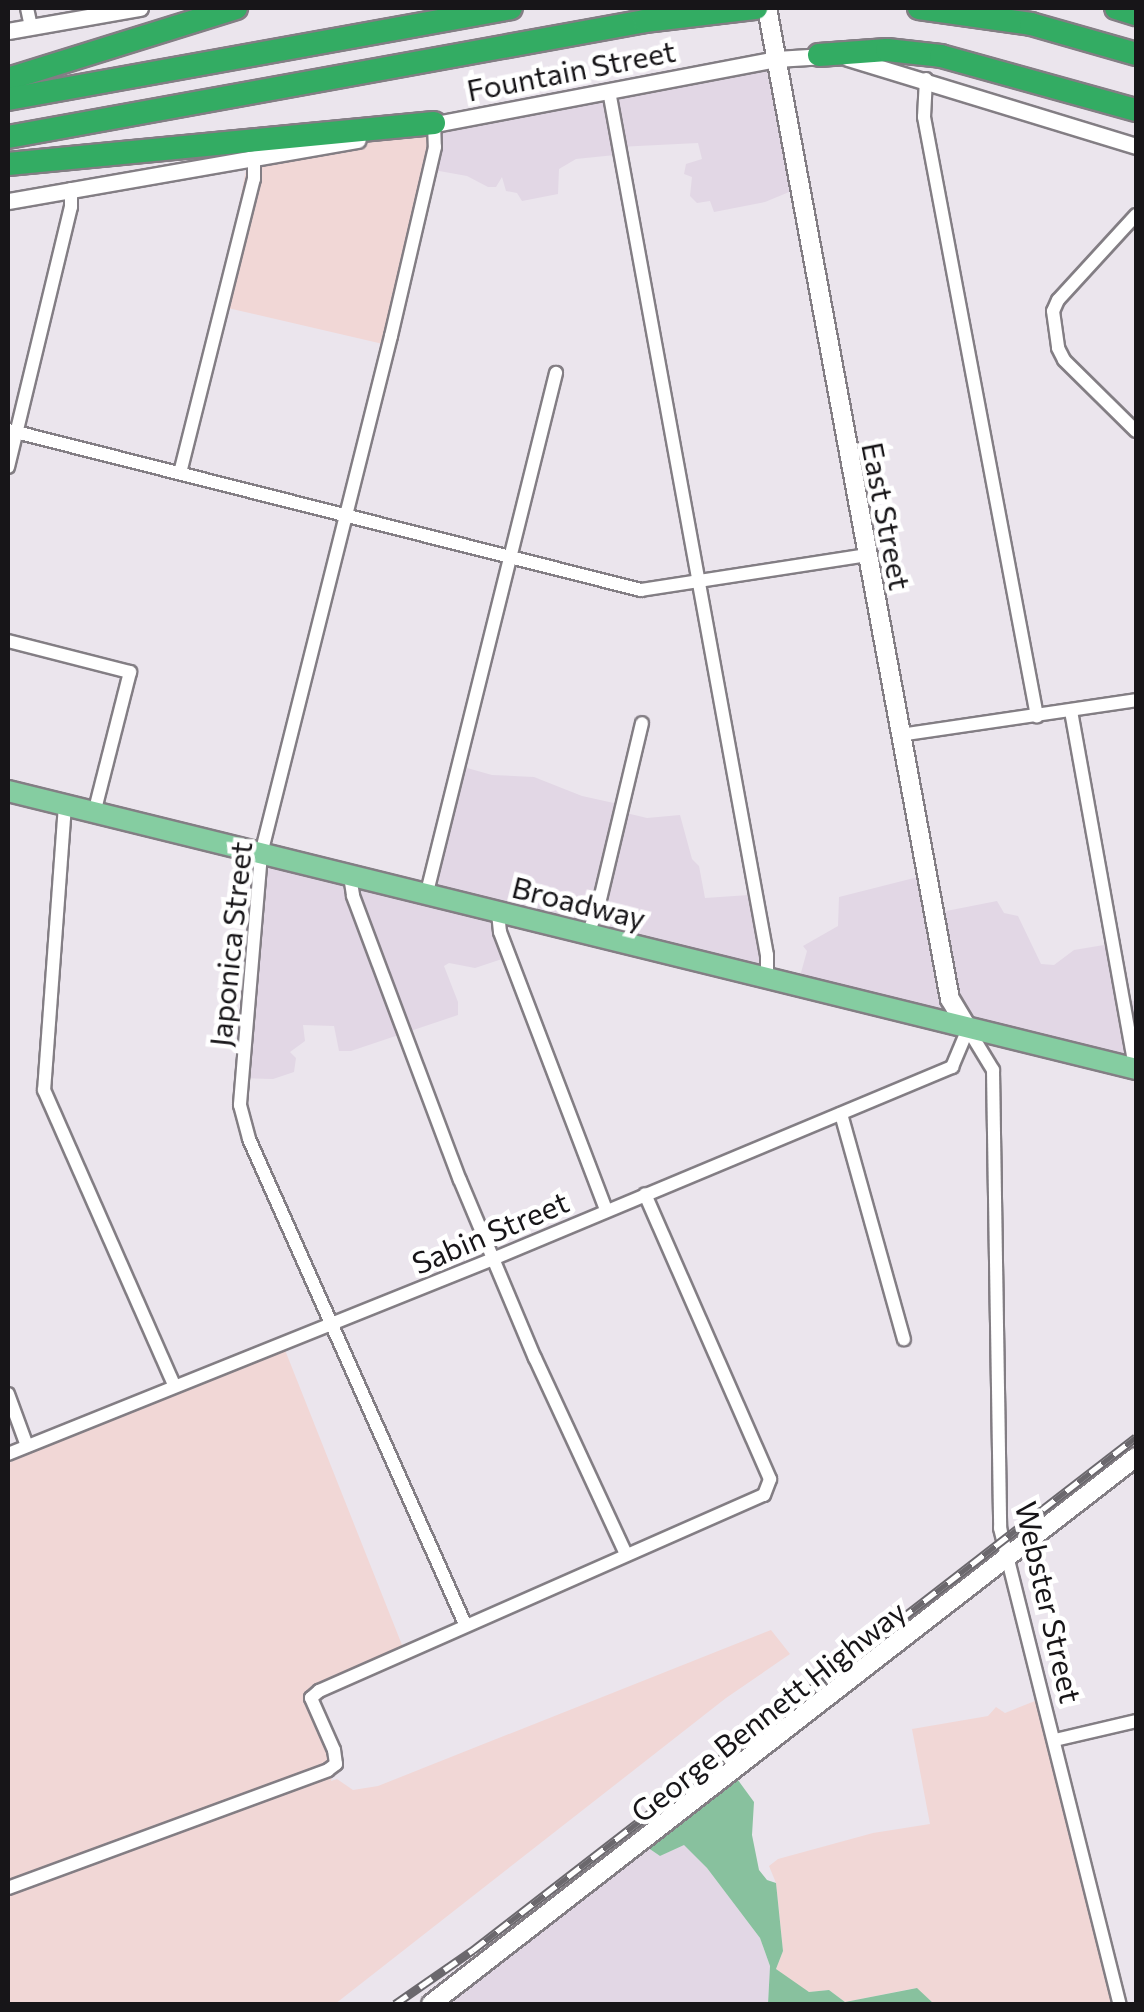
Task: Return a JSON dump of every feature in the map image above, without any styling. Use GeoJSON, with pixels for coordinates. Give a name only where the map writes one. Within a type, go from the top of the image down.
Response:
{"type":"FeatureCollection","features":[{"type":"Feature","properties":{"kind":"highway"},"geometry":{"type":"LineString","coordinates":[[8,79],[236,8]]}},
{"type":"Feature","properties":{"kind":"highway"},"geometry":{"type":"LineString","coordinates":[[8,99],[511,8]]}},
{"type":"Feature","properties":{"kind":"highway"},"geometry":{"type":"LineString","coordinates":[[8,138],[713,11],[756,8]]}},
{"type":"Feature","properties":{"kind":"highway"},"geometry":{"type":"LineString","coordinates":[[918,8],[1031,24],[1136,54]]}},
{"type":"Feature","properties":{"kind":"highway"},"geometry":{"type":"LineString","coordinates":[[1116,8],[1136,14]]}},
{"type":"Feature","properties":{"kind":"highway"},"geometry":{"type":"LineString","coordinates":[[819,55],[886,50],[941,56],[1136,110]]}},
{"type":"Feature","properties":{"kind":"highway"},"geometry":{"type":"LineString","coordinates":[[8,164],[434,124]]}},
{"type":"Feature","properties":{"kind":"main road","name":"East Street"},"geometry":{"type":"LineString","coordinates":[[766,8],[950,999],[968,1029]]}},
{"type":"Feature","properties":{"kind":"main road","name":"Broadway"},"geometry":{"type":"LineString","coordinates":[[8,791],[1136,1070]]}},
{"type":"Feature","properties":{"kind":"main road","name":"George Bennett Highway"},"geometry":{"type":"LineString","coordinates":[[431,2004],[1136,1457]]}},
{"type":"Feature","properties":{"kind":"street"},"geometry":{"type":"LineString","coordinates":[[27,8],[31,27]]}},
{"type":"Feature","properties":{"kind":"street"},"geometry":{"type":"LineString","coordinates":[[8,31],[140,8]]}},
{"type":"Feature","properties":{"kind":"street","name":"Fountain Street"},"geometry":{"type":"LineString","coordinates":[[8,201],[254,159],[776,59],[819,55],[856,60],[926,79],[1136,146]]}},
{"type":"Feature","properties":{"kind":"street"},"geometry":{"type":"LineString","coordinates":[[926,79],[924,117],[1037,716]]}},
{"type":"Feature","properties":{"kind":"street"},"geometry":{"type":"LineString","coordinates":[[609,90],[768,978]]}},
{"type":"Feature","properties":{"kind":"street","name":"Japonica Street"},"geometry":{"type":"LineString","coordinates":[[434,124],[434,156],[261,854],[240,1105],[249,1139],[465,1624]]}},
{"type":"Feature","properties":{"kind":"street"},"geometry":{"type":"LineString","coordinates":[[180,473],[254,179],[254,159]]}},
{"type":"Feature","properties":{"kind":"street"},"geometry":{"type":"LineString","coordinates":[[8,467],[12,431],[71,189]]}},
{"type":"Feature","properties":{"kind":"street"},"geometry":{"type":"LineString","coordinates":[[1136,215],[1058,300],[1053,311],[1054,331],[1064,360],[1136,431]]}},
{"type":"Feature","properties":{"kind":"street"},"geometry":{"type":"LineString","coordinates":[[428,892],[556,374]]}},
{"type":"Feature","properties":{"kind":"street"},"geometry":{"type":"LineString","coordinates":[[12,431],[640,590],[866,554]]}},
{"type":"Feature","properties":{"kind":"street"},"geometry":{"type":"LineString","coordinates":[[8,641],[130,672],[94,813]]}},
{"type":"Feature","properties":{"kind":"street"},"geometry":{"type":"LineString","coordinates":[[900,735],[1136,700]]}},
{"type":"Feature","properties":{"kind":"street"},"geometry":{"type":"LineString","coordinates":[[1071,711],[1136,1070]]}},
{"type":"Feature","properties":{"kind":"street"},"geometry":{"type":"LineString","coordinates":[[587,935],[598,912],[642,723]]}},
{"type":"Feature","properties":{"kind":"street"},"geometry":{"type":"LineString","coordinates":[[66,806],[44,1090],[174,1385]]}},
{"type":"Feature","properties":{"kind":"street"},"geometry":{"type":"LineString","coordinates":[[350,876],[353,896],[411,1054],[493,1259],[626,1554]]}},
{"type":"Feature","properties":{"kind":"street"},"geometry":{"type":"LineString","coordinates":[[498,914],[498,927],[606,1210]]}},
{"type":"Feature","properties":{"kind":"street","name":"Sabin Street"},"geometry":{"type":"LineString","coordinates":[[8,1454],[493,1259],[952,1067],[968,1029]]}},
{"type":"Feature","properties":{"kind":"street","name":"Webster Street"},"geometry":{"type":"LineString","coordinates":[[968,1029],[993,1070],[1000,1528],[1120,2004]]}},
{"type":"Feature","properties":{"kind":"street"},"geometry":{"type":"LineString","coordinates":[[840,1114],[904,1339]]}},
{"type":"Feature","properties":{"kind":"street"},"geometry":{"type":"LineString","coordinates":[[8,1888],[328,1770],[336,1764],[334,1750],[311,1698],[465,1624],[764,1494],[770,1487],[746,1421],[644,1194]]}},
{"type":"Feature","properties":{"kind":"street"},"geometry":{"type":"LineString","coordinates":[[8,1394],[27,1446]]}},
{"type":"Feature","properties":{"kind":"street"},"geometry":{"type":"LineString","coordinates":[[1055,1740],[1136,1722]]}},
{"type":"Feature","properties":{"kind":"shaded area"},"geometry":{"type":"Polygon","coordinates":[[[772,68],[794,190],[765,202],[714,212],[710,201],[697,203],[690,196],[692,177],[684,174],[686,164],[702,159],[698,143],[618,147],[615,155],[576,159],[559,169],[558,194],[522,201],[517,193],[506,191],[502,177],[496,187],[488,187],[467,176],[428,169],[435,128],[772,68]]]}},
{"type":"Feature","properties":{"kind":"shaded area"},"geometry":{"type":"Polygon","coordinates":[[[435,128],[383,344],[219,306],[247,165],[435,128]]]}},
{"type":"Feature","properties":{"kind":"shaded area"},"geometry":{"type":"Polygon","coordinates":[[[460,766],[492,775],[534,777],[582,796],[618,804],[622,812],[647,818],[680,815],[692,859],[699,866],[705,898],[749,895],[764,979],[501,914],[502,959],[475,968],[449,963],[444,966],[458,1002],[458,1015],[351,1051],[339,1051],[334,1026],[303,1025],[305,1041],[290,1052],[296,1058],[294,1072],[273,1079],[239,1078],[255,857],[422,894],[460,766]]]}},
{"type":"Feature","properties":{"kind":"shaded area"},"geometry":{"type":"Polygon","coordinates":[[[918,877],[931,914],[997,901],[1004,913],[1018,916],[1041,964],[1054,965],[1074,950],[1104,945],[1108,948],[1119,1002],[1136,1001],[1136,1068],[797,987],[807,951],[803,946],[838,926],[839,897],[918,877]]]}},
{"type":"Feature","properties":{"kind":"shaded area"},"geometry":{"type":"Polygon","coordinates":[[[283,1345],[404,1650],[312,1696],[336,1764],[331,1781],[337,1779],[353,1790],[378,1786],[771,1630],[790,1654],[726,1698],[335,2004],[8,2004],[8,1454],[283,1345]]]}},
{"type":"Feature","properties":{"kind":"shaded area"},"geometry":{"type":"Polygon","coordinates":[[[1040,1699],[1118,2004],[934,2004],[916,1988],[845,2002],[829,1990],[809,1992],[776,1969],[783,1951],[776,1883],[769,1866],[778,1859],[873,1833],[930,1824],[912,1729],[988,1716],[996,1707],[1005,1713],[1040,1699]]]}},
{"type":"Feature","properties":{"kind":"shaded area"},"geometry":{"type":"Polygon","coordinates":[[[641,1843],[660,1856],[684,1844],[707,1868],[760,1938],[770,1966],[768,2004],[427,2004],[641,1843]]]}},
{"type":"Feature","properties":{"kind":"green space"},"geometry":{"type":"Polygon","coordinates":[[[735,1776],[754,1802],[752,1835],[759,1870],[767,1880],[776,1883],[783,1951],[776,1969],[809,1992],[829,1990],[845,2002],[917,1988],[934,2004],[768,2004],[770,1966],[760,1938],[707,1868],[684,1845],[660,1856],[641,1843],[735,1776]]]}},
{"type":"Feature","properties":{"kind":"railway"},"geometry":{"type":"LineString","coordinates":[[395,2004],[473,1950],[1136,1437]]}}]}
